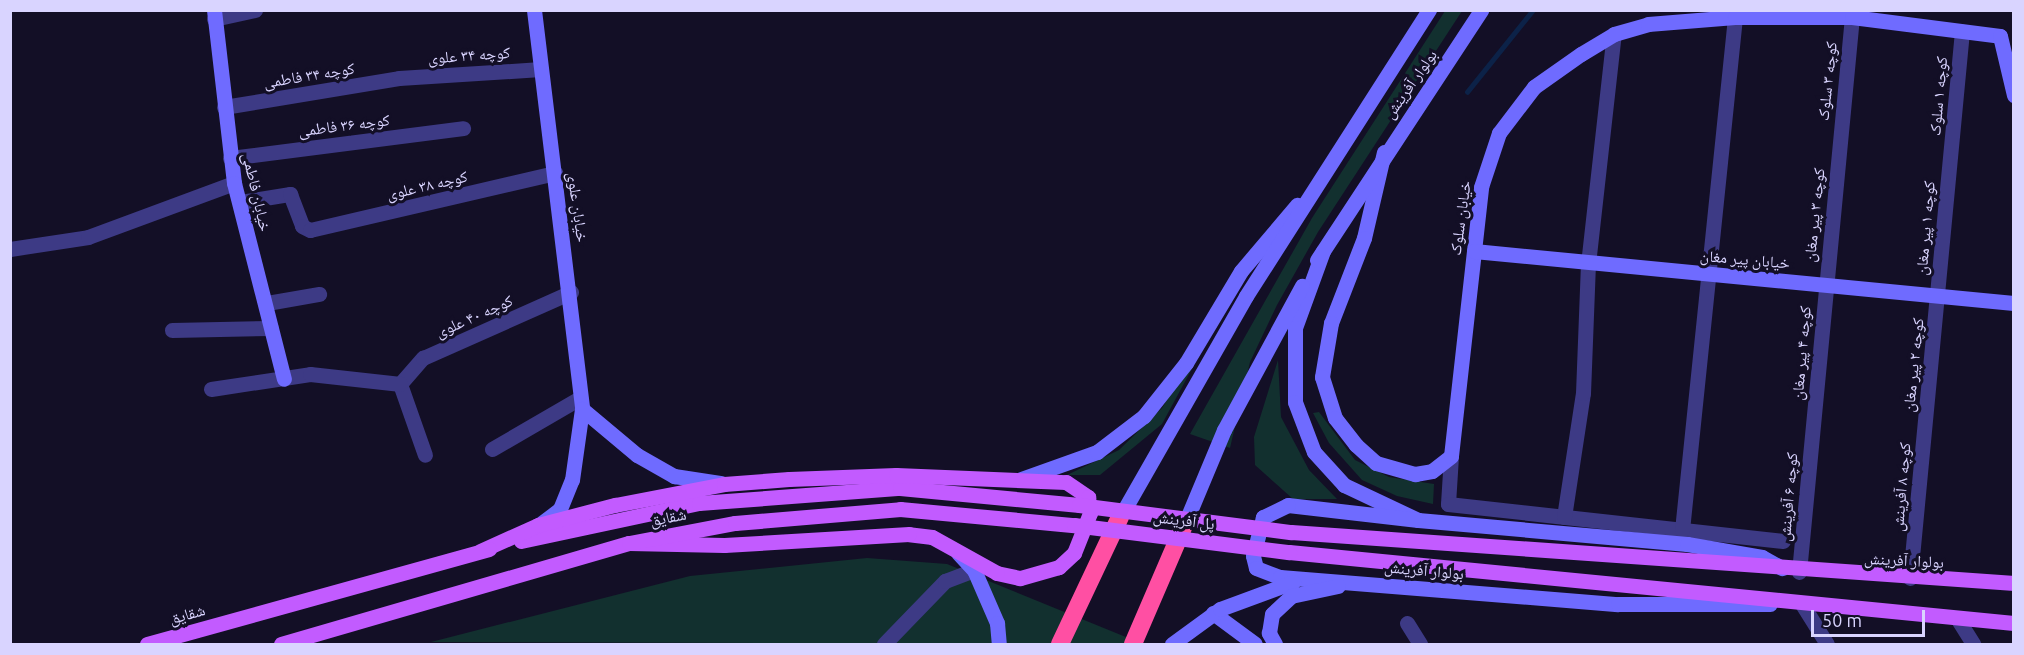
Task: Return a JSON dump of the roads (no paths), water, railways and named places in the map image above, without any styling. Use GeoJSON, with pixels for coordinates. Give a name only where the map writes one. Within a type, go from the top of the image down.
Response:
{"type":"FeatureCollection","features":[{"type":"Feature","properties":{"kind":"highway"},"geometry":{"type":"LineString","coordinates":[[1060,645],[1120,517]]}},
{"type":"Feature","properties":{"kind":"highway"},"geometry":{"type":"LineString","coordinates":[[1133,645],[1183,528]]}},
{"type":"Feature","properties":{"kind":"main road","name":"خیابان علوی"},"geometry":{"type":"LineString","coordinates":[[534,10],[571,292],[581,404],[572,480],[560,509],[538,525]]}},
{"type":"Feature","properties":{"kind":"main road","name":"بولوار آفرینش"},"geometry":{"type":"LineString","coordinates":[[1120,517],[1246,296],[1429,10]]}},
{"type":"Feature","properties":{"kind":"main road","name":"بولوار آفرینش"},"geometry":{"type":"LineString","coordinates":[[1183,528],[1228,421],[1323,251],[1384,152],[1481,10]]}},
{"type":"Feature","properties":{"kind":"main road","name":"خیابان فاطمی"},"geometry":{"type":"LineString","coordinates":[[214,15],[234,183],[267,303],[284,379]]}},
{"type":"Feature","properties":{"kind":"main road","name":"خیابان سلوک"},"geometry":{"type":"LineString","coordinates":[[1451,456],[1480,187],[1499,133],[1533,87],[1614,34],[1648,24],[1736,17],[1852,17],[2000,36],[2013,95]]}},
{"type":"Feature","properties":{"kind":"main road"},"geometry":{"type":"LineString","coordinates":[[1384,152],[1364,238],[1331,323],[1322,377],[1335,418],[1376,463],[1415,474],[1432,471],[1451,456]]}},
{"type":"Feature","properties":{"kind":"main road"},"geometry":{"type":"LineString","coordinates":[[1018,480],[1096,452],[1144,416],[1186,363],[1241,271],[1320,181]]}},
{"type":"Feature","properties":{"kind":"main road"},"geometry":{"type":"LineString","coordinates":[[1323,251],[1294,338],[1295,402],[1314,452],[1344,485],[1418,520],[1688,544],[1762,557],[1793,572]]}},
{"type":"Feature","properties":{"kind":"main road","name":"خیابان پیر مغان"},"geometry":{"type":"LineString","coordinates":[[1474,251],[1588,264],[2013,303]]}},
{"type":"Feature","properties":{"kind":"main road"},"geometry":{"type":"LineString","coordinates":[[581,404],[637,455],[674,476],[724,484]]}},
{"type":"Feature","properties":{"kind":"main road","name":"شقایق"},"geometry":{"type":"LineString","coordinates":[[480,551],[538,525],[724,484],[866,475],[1018,480],[1066,482],[1088,496],[1090,513],[1074,553],[1059,567],[1020,578],[997,573],[954,548]]}},
{"type":"Feature","properties":{"kind":"main road","name":"شقایق"},"geometry":{"type":"LineString","coordinates":[[147,645],[480,551],[699,503],[888,488],[1079,505]]}},
{"type":"Feature","properties":{"kind":"main road","name":"پل آفرینش"},"geometry":{"type":"LineString","coordinates":[[1079,505],[1291,532]]}},
{"type":"Feature","properties":{"kind":"main road","name":"بولوار آفرینش"},"geometry":{"type":"LineString","coordinates":[[1418,520],[1288,505],[1274,508],[1254,535],[1256,568],[1267,574],[1310,579],[1667,607],[1803,604]]}},
{"type":"Feature","properties":{"kind":"main road","name":"شقایق"},"geometry":{"type":"LineString","coordinates":[[281,645],[629,543],[735,523],[900,509],[1074,525]]}},
{"type":"Feature","properties":{"kind":"main road","name":"پل آفرینش"},"geometry":{"type":"LineString","coordinates":[[1074,525],[1289,552]]}},
{"type":"Feature","properties":{"kind":"main road","name":"بولوار آفرینش"},"geometry":{"type":"LineString","coordinates":[[1291,532],[1793,572],[2013,583]]}},
{"type":"Feature","properties":{"kind":"main road"},"geometry":{"type":"LineString","coordinates":[[629,543],[724,545],[909,534],[954,548],[974,570],[997,623],[999,645]]}},
{"type":"Feature","properties":{"kind":"main road","name":"بولوار آفرینش"},"geometry":{"type":"LineString","coordinates":[[1289,552],[2013,623]]}},
{"type":"Feature","properties":{"kind":"main road"},"geometry":{"type":"LineString","coordinates":[[1172,645],[1213,613],[1248,595],[1310,579]]}},
{"type":"Feature","properties":{"kind":"main road"},"geometry":{"type":"LineString","coordinates":[[1275,645],[1269,633],[1272,614],[1291,596],[1359,582]]}},
{"type":"Feature","properties":{"kind":"main road"},"geometry":{"type":"LineString","coordinates":[[1213,613],[1252,641]]}},
{"type":"Feature","properties":{"kind":"street"},"geometry":{"type":"LineString","coordinates":[[214,15],[255,10]]}},
{"type":"Feature","properties":{"kind":"street"},"geometry":{"type":"LineString","coordinates":[[1682,530],[1736,17]]}},
{"type":"Feature","properties":{"kind":"street","name":"کوچه ۳ سلوک"},"geometry":{"type":"LineString","coordinates":[[1838,149],[1852,17]]}},
{"type":"Feature","properties":{"kind":"street","name":"کوچه ۱ سلوک"},"geometry":{"type":"LineString","coordinates":[[1949,164],[1962,31]]}},
{"type":"Feature","properties":{"kind":"street"},"geometry":{"type":"LineString","coordinates":[[1564,517],[1583,393],[1588,264],[1614,34]]}},
{"type":"Feature","properties":{"kind":"street","name":"کوچه ۳۴ علوی"},"geometry":{"type":"LineString","coordinates":[[399,78],[541,69]]}},
{"type":"Feature","properties":{"kind":"street","name":"کوچه ۳۴ فاطمی"},"geometry":{"type":"LineString","coordinates":[[224,107],[399,78]]}},
{"type":"Feature","properties":{"kind":"street","name":"کوچه ۳۶ فاطمی"},"geometry":{"type":"LineString","coordinates":[[230,158],[463,128]]}},
{"type":"Feature","properties":{"kind":"street","name":"کوچه ۳ پیر مغان"},"geometry":{"type":"LineString","coordinates":[[1825,285],[1838,149]]}},
{"type":"Feature","properties":{"kind":"street","name":"کوچه ۱ پیر مغان"},"geometry":{"type":"LineString","coordinates":[[1937,296],[1949,164]]}},
{"type":"Feature","properties":{"kind":"street","name":"کوچه ۳۸ علوی"},"geometry":{"type":"LineString","coordinates":[[240,202],[290,194],[306,230],[555,174]]}},
{"type":"Feature","properties":{"kind":"street"},"geometry":{"type":"LineString","coordinates":[[10,249],[88,237],[234,183]]}},
{"type":"Feature","properties":{"kind":"street","name":"کوچه ۴ پیر مغان"},"geometry":{"type":"LineString","coordinates":[[1812,424],[1825,285]]}},
{"type":"Feature","properties":{"kind":"street","name":"کوچه ۴۰ علوی"},"geometry":{"type":"LineString","coordinates":[[400,384],[423,358],[571,292]]}},
{"type":"Feature","properties":{"kind":"street"},"geometry":{"type":"LineString","coordinates":[[267,303],[319,294]]}},
{"type":"Feature","properties":{"kind":"street","name":"کوچه ۲ پیر مغان"},"geometry":{"type":"LineString","coordinates":[[1924,437],[1937,296]]}},
{"type":"Feature","properties":{"kind":"street"},"geometry":{"type":"LineString","coordinates":[[172,330],[271,328]]}},
{"type":"Feature","properties":{"kind":"street"},"geometry":{"type":"LineString","coordinates":[[211,389],[310,374],[400,384],[425,455]]}},
{"type":"Feature","properties":{"kind":"street"},"geometry":{"type":"LineString","coordinates":[[492,449],[581,404]]}},
{"type":"Feature","properties":{"kind":"street","name":"کوچه ۶ آفرینش"},"geometry":{"type":"LineString","coordinates":[[1793,572],[1812,424]]}},
{"type":"Feature","properties":{"kind":"street","name":"کوچه ۸ آفرینش"},"geometry":{"type":"LineString","coordinates":[[1910,578],[1924,437]]}},
{"type":"Feature","properties":{"kind":"street"},"geometry":{"type":"LineString","coordinates":[[1451,456],[1448,504],[1783,541]]}},
{"type":"Feature","properties":{"kind":"street"},"geometry":{"type":"LineString","coordinates":[[884,645],[945,581],[974,570]]}},
{"type":"Feature","properties":{"kind":"street"},"geometry":{"type":"LineString","coordinates":[[1803,604],[1827,645]]}},
{"type":"Feature","properties":{"kind":"street"},"geometry":{"type":"LineString","coordinates":[[1957,618],[1973,645]]}},
{"type":"Feature","properties":{"kind":"street"},"geometry":{"type":"LineString","coordinates":[[1407,624],[1420,645]]}},
{"type":"Feature","properties":{"kind":"waterway"},"geometry":{"type":"LineString","coordinates":[[1467,92],[1533,10]]}}]}
